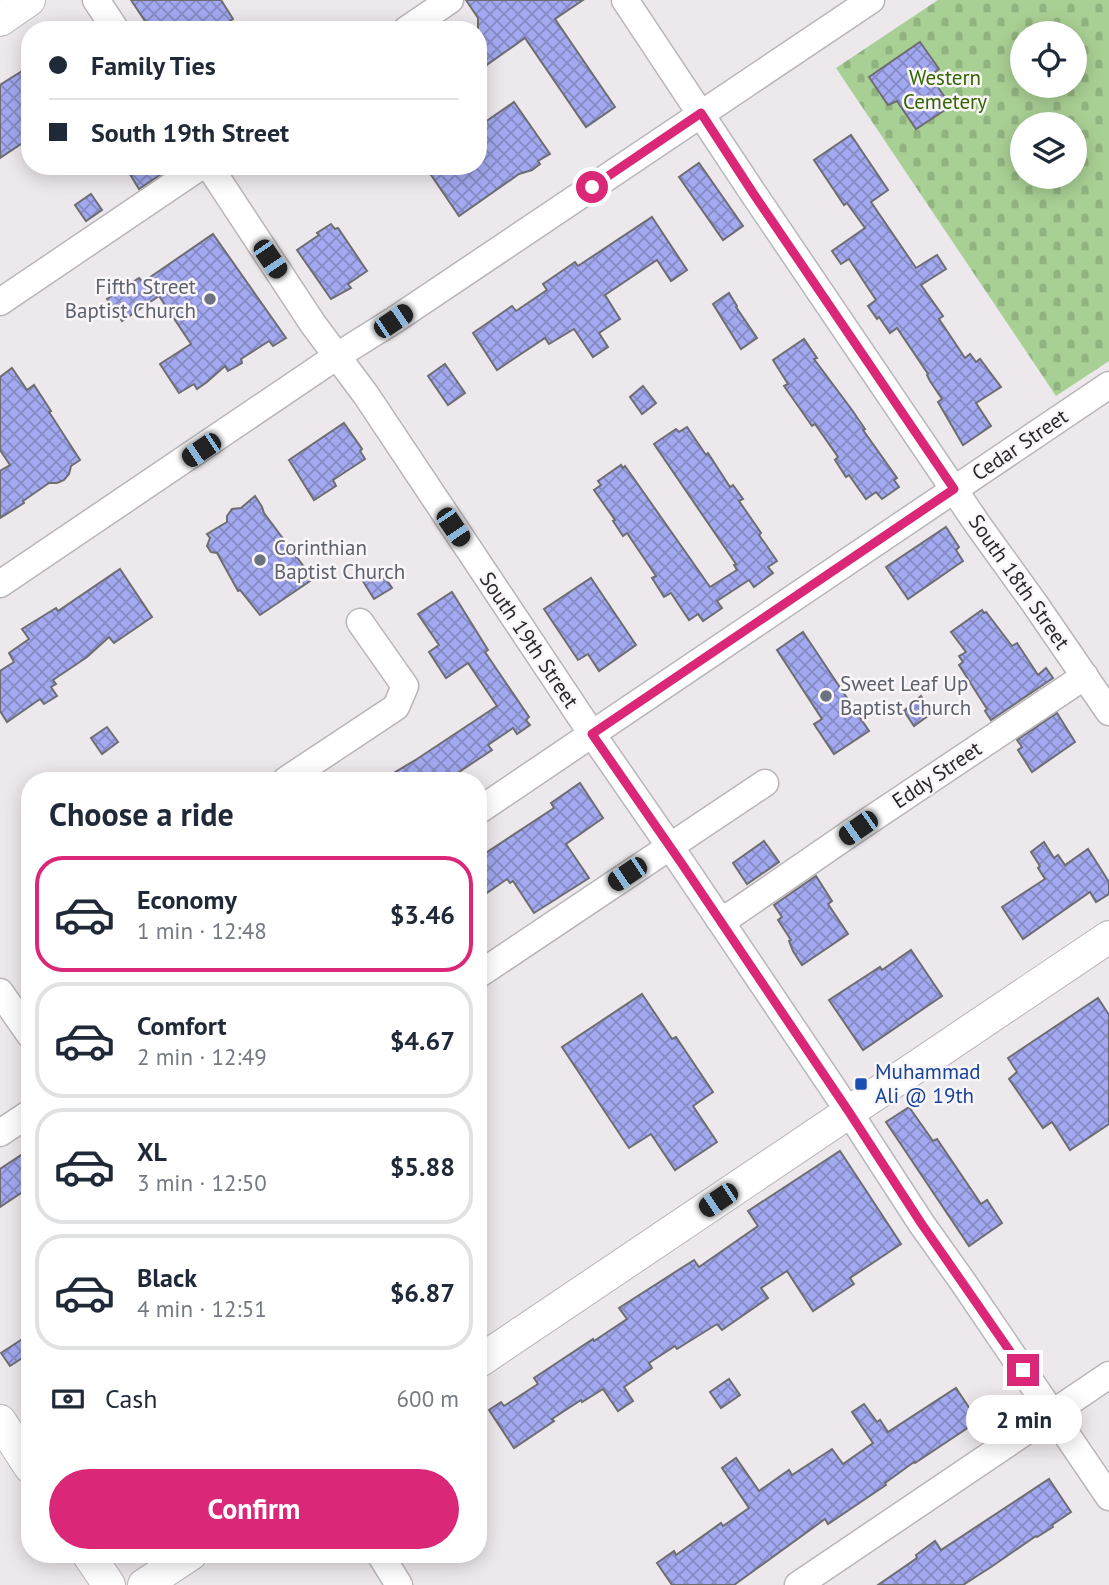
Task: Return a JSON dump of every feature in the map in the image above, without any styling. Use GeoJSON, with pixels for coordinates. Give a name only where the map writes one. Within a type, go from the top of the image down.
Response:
{"type":"FeatureCollection","features":[{"type":"Feature","properties":{"kind":"main road"},"geometry":{"type":"LineString","coordinates":[[0,20],[29,0]]}},
{"type":"Feature","properties":{"kind":"main road"},"geometry":{"type":"LineString","coordinates":[[487,1356],[1109,937]]}},
{"type":"Feature","properties":{"kind":"main road"},"geometry":{"type":"LineString","coordinates":[[0,1421],[21,1453]]}},
{"type":"Feature","properties":{"kind":"main road"},"geometry":{"type":"LineString","coordinates":[[94,1563],[109,1585]]}},
{"type":"Feature","properties":{"kind":"main road"},"geometry":{"type":"LineString","coordinates":[[144,1585],[177,1563]]}},
{"type":"Feature","properties":{"kind":"street"},"geometry":{"type":"LineString","coordinates":[[96,0],[110,21]]}},
{"type":"Feature","properties":{"kind":"street"},"geometry":{"type":"LineString","coordinates":[[418,21],[450,0]]}},
{"type":"Feature","properties":{"kind":"street","name":"South 18th Street"},"geometry":{"type":"LineString","coordinates":[[625,0],[954,489],[1109,712]]}},
{"type":"Feature","properties":{"kind":"street"},"geometry":{"type":"LineString","coordinates":[[0,584],[872,0]]}},
{"type":"Feature","properties":{"kind":"street"},"geometry":{"type":"LineString","coordinates":[[0,302],[188,175]]}},
{"type":"Feature","properties":{"kind":"street","name":"South 19th Street"},"geometry":{"type":"LineString","coordinates":[[215,175],[313,324],[373,406],[921,1223],[1109,1497]]}},
{"type":"Feature","properties":{"kind":"street","name":"Cedar Street"},"geometry":{"type":"LineString","coordinates":[[487,805],[1109,385]]}},
{"type":"Feature","properties":{"kind":"street"},"geometry":{"type":"LineString","coordinates":[[298,772],[396,707],[405,686],[360,622]]}},
{"type":"Feature","properties":{"kind":"street","name":"Eddy Street"},"geometry":{"type":"LineString","coordinates":[[719,919],[733,914],[1085,676]]}},
{"type":"Feature","properties":{"kind":"street"},"geometry":{"type":"LineString","coordinates":[[487,969],[765,783]]}},
{"type":"Feature","properties":{"kind":"street"},"geometry":{"type":"LineString","coordinates":[[0,992],[21,1022]]}},
{"type":"Feature","properties":{"kind":"street"},"geometry":{"type":"LineString","coordinates":[[0,1133],[21,1119]]}},
{"type":"Feature","properties":{"kind":"street"},"geometry":{"type":"LineString","coordinates":[[798,1585],[1109,1376]]}},
{"type":"Feature","properties":{"kind":"street"},"geometry":{"type":"LineString","coordinates":[[386,1563],[399,1585]]}},
{"type":"Feature","properties":{"kind":"green space","name":"Western Cemetery"},"geometry":{"type":"Polygon","coordinates":[[[938,0],[1109,0],[1109,361],[1056,396],[836,68],[938,0]]]}},
{"type":"Feature","properties":{"kind":"building"},"geometry":{"type":"Polygon","coordinates":[[[131,0],[221,0],[233,19],[230,21],[145,21],[131,0]]]}},
{"type":"Feature","properties":{"kind":"building"},"geometry":{"type":"Polygon","coordinates":[[[466,0],[583,0],[555,19],[615,107],[586,127],[525,38],[487,65],[487,21],[478,21],[466,0]]]}},
{"type":"Feature","properties":{"kind":"building"},"geometry":{"type":"Polygon","coordinates":[[[920,42],[939,69],[930,76],[951,106],[916,129],[897,101],[888,105],[869,77],[920,42]]]}},
{"type":"Feature","properties":{"kind":"building"},"geometry":{"type":"Polygon","coordinates":[[[21,72],[21,144],[0,158],[0,85],[21,72]]]}},
{"type":"Feature","properties":{"kind":"building"},"geometry":{"type":"Polygon","coordinates":[[[514,102],[550,154],[538,161],[540,164],[532,170],[519,174],[459,216],[431,175],[487,175],[487,121],[514,102]]]}},
{"type":"Feature","properties":{"kind":"building"},"geometry":{"type":"Polygon","coordinates":[[[851,135],[888,190],[871,202],[916,268],[937,255],[946,269],[921,285],[943,316],[939,319],[965,358],[970,354],[976,362],[980,359],[1001,387],[976,403],[991,426],[963,445],[938,402],[942,399],[928,374],[897,328],[890,333],[879,317],[877,319],[868,306],[876,300],[849,259],[841,264],[832,251],[865,228],[847,203],[844,205],[814,160],[851,135]]]}},
{"type":"Feature","properties":{"kind":"building"},"geometry":{"type":"Polygon","coordinates":[[[699,163],[743,226],[723,240],[679,177],[699,163]]]}},
{"type":"Feature","properties":{"kind":"building"},"geometry":{"type":"Polygon","coordinates":[[[130,175],[160,175],[139,189],[130,175]]]}},
{"type":"Feature","properties":{"kind":"building"},"geometry":{"type":"Polygon","coordinates":[[[91,194],[102,210],[86,221],[75,205],[91,194]]]}},
{"type":"Feature","properties":{"kind":"building"},"geometry":{"type":"Polygon","coordinates":[[[652,217],[687,270],[671,281],[657,260],[605,295],[620,319],[599,333],[608,347],[593,357],[574,329],[549,344],[545,338],[497,370],[473,333],[512,306],[516,311],[547,290],[543,284],[575,262],[578,266],[652,217]]]}},
{"type":"Feature","properties":{"kind":"building"},"geometry":{"type":"Polygon","coordinates":[[[331,224],[335,229],[338,228],[367,271],[348,284],[351,288],[331,299],[297,250],[331,224]]]}},
{"type":"Feature","properties":{"kind":"building","name":"Fifth Street Baptist Church"},"geometry":{"type":"Polygon","coordinates":[[[213,234],[286,338],[273,346],[269,341],[228,371],[225,366],[197,389],[194,384],[179,393],[160,364],[191,344],[159,296],[122,321],[107,299],[139,278],[143,282],[213,234]]]}},
{"type":"Feature","properties":{"kind":"building"},"geometry":{"type":"Polygon","coordinates":[[[729,293],[757,338],[741,349],[713,304],[729,293]]]}},
{"type":"Feature","properties":{"kind":"building"},"geometry":{"type":"Polygon","coordinates":[[[804,339],[817,358],[814,359],[897,478],[894,480],[899,487],[882,499],[876,492],[866,499],[849,475],[846,477],[835,460],[838,457],[784,386],[788,384],[773,360],[804,339]]]}},
{"type":"Feature","properties":{"kind":"building"},"geometry":{"type":"Polygon","coordinates":[[[445,364],[465,393],[448,405],[428,376],[445,364]]]}},
{"type":"Feature","properties":{"kind":"building"},"geometry":{"type":"Polygon","coordinates":[[[12,368],[27,390],[34,385],[80,460],[71,466],[64,480],[49,483],[0,518],[0,471],[10,465],[0,450],[0,377],[12,368]]]}},
{"type":"Feature","properties":{"kind":"building"},"geometry":{"type":"Polygon","coordinates":[[[643,386],[656,403],[642,414],[630,397],[643,386]]]}},
{"type":"Feature","properties":{"kind":"building"},"geometry":{"type":"Polygon","coordinates":[[[344,423],[362,449],[360,451],[365,459],[333,480],[336,486],[314,500],[289,460],[344,423]]]}},
{"type":"Feature","properties":{"kind":"building"},"geometry":{"type":"Polygon","coordinates":[[[687,427],[730,487],[733,485],[743,499],[739,501],[777,561],[768,567],[773,573],[754,587],[749,580],[717,601],[722,608],[703,621],[698,614],[689,620],[671,593],[664,597],[652,578],[656,576],[627,533],[623,536],[594,490],[601,485],[598,481],[621,465],[623,468],[625,466],[710,587],[737,570],[734,565],[736,564],[654,444],[676,429],[679,432],[687,427]]]}},
{"type":"Feature","properties":{"kind":"building","name":"Corinthian Baptist Church"},"geometry":{"type":"Polygon","coordinates":[[[255,496],[264,513],[313,579],[260,615],[240,590],[238,591],[217,553],[211,552],[207,546],[210,538],[207,534],[227,522],[227,516],[232,509],[241,508],[255,496]]]}},
{"type":"Feature","properties":{"kind":"building"},"geometry":{"type":"Polygon","coordinates":[[[946,527],[959,547],[956,550],[963,561],[908,599],[886,567],[946,527]]]}},
{"type":"Feature","properties":{"kind":"building"},"geometry":{"type":"Polygon","coordinates":[[[378,567],[392,588],[374,599],[361,578],[378,567]]]}},
{"type":"Feature","properties":{"kind":"building"},"geometry":{"type":"Polygon","coordinates":[[[120,569],[152,617],[114,643],[109,637],[87,657],[53,680],[56,684],[51,687],[57,696],[44,704],[40,699],[7,722],[0,711],[0,671],[14,662],[9,653],[29,639],[22,629],[56,608],[58,611],[120,569]]]}},
{"type":"Feature","properties":{"kind":"building"},"geometry":{"type":"Polygon","coordinates":[[[591,578],[636,645],[599,671],[588,654],[578,660],[544,609],[591,578]]]}},
{"type":"Feature","properties":{"kind":"building"},"geometry":{"type":"Polygon","coordinates":[[[452,592],[488,650],[485,652],[529,717],[526,720],[530,725],[517,734],[513,728],[488,745],[492,750],[459,772],[395,772],[497,706],[468,663],[446,678],[429,652],[439,645],[418,614],[452,592]]]}},
{"type":"Feature","properties":{"kind":"building"},"geometry":{"type":"Polygon","coordinates":[[[982,610],[1012,646],[1017,643],[1038,675],[1046,668],[1053,678],[991,720],[959,665],[963,662],[959,656],[966,652],[951,632],[982,610]]]}},
{"type":"Feature","properties":{"kind":"building","name":"Sweet Leaf Up Baptist Church"},"geometry":{"type":"Polygon","coordinates":[[[803,632],[869,731],[834,754],[814,724],[822,719],[777,650],[803,632]]]}},
{"type":"Feature","properties":{"kind":"building"},"geometry":{"type":"Polygon","coordinates":[[[921,696],[932,713],[914,726],[904,711],[921,696]]]}},
{"type":"Feature","properties":{"kind":"building"},"geometry":{"type":"Polygon","coordinates":[[[1057,713],[1075,742],[1032,772],[1018,750],[1022,747],[1017,740],[1057,713]]]}},
{"type":"Feature","properties":{"kind":"building"},"geometry":{"type":"Polygon","coordinates":[[[107,727],[118,742],[102,754],[91,738],[107,727]]]}},
{"type":"Feature","properties":{"kind":"building"},"geometry":{"type":"Polygon","coordinates":[[[580,783],[603,818],[566,844],[589,878],[534,913],[513,881],[510,883],[507,879],[487,893],[487,852],[554,808],[551,803],[580,783]]]}},
{"type":"Feature","properties":{"kind":"building"},"geometry":{"type":"Polygon","coordinates":[[[764,841],[779,862],[747,884],[733,863],[764,841]]]}},
{"type":"Feature","properties":{"kind":"building"},"geometry":{"type":"Polygon","coordinates":[[[1044,842],[1054,858],[1058,855],[1065,865],[1088,849],[1109,882],[1109,894],[1096,902],[1090,892],[1023,939],[1002,907],[1045,879],[1031,852],[1044,842]]]}},
{"type":"Feature","properties":{"kind":"building"},"geometry":{"type":"Polygon","coordinates":[[[816,876],[832,901],[828,904],[848,934],[802,965],[778,920],[782,917],[774,905],[816,876]]]}},
{"type":"Feature","properties":{"kind":"building"},"geometry":{"type":"Polygon","coordinates":[[[911,950],[942,996],[863,1050],[829,1000],[911,950]]]}},
{"type":"Feature","properties":{"kind":"building"},"geometry":{"type":"Polygon","coordinates":[[[642,994],[672,1039],[676,1037],[713,1092],[693,1106],[717,1142],[675,1170],[651,1134],[629,1148],[562,1047],[642,994]]]}},
{"type":"Feature","properties":{"kind":"building"},"geometry":{"type":"Polygon","coordinates":[[[1098,998],[1109,1015],[1109,1124],[1070,1150],[1052,1122],[1043,1128],[1009,1079],[1017,1072],[1008,1058],[1098,998]]]}},
{"type":"Feature","properties":{"kind":"building"},"geometry":{"type":"Polygon","coordinates":[[[909,1107],[933,1141],[937,1139],[981,1204],[987,1200],[1002,1223],[969,1246],[886,1122],[909,1107]]]}},
{"type":"Feature","properties":{"kind":"building"},"geometry":{"type":"Polygon","coordinates":[[[840,1151],[901,1244],[850,1278],[854,1284],[813,1311],[787,1271],[761,1288],[768,1298],[722,1330],[717,1324],[649,1363],[652,1368],[624,1387],[633,1401],[618,1411],[603,1389],[552,1419],[554,1421],[514,1448],[489,1410],[501,1402],[504,1406],[538,1384],[534,1378],[627,1319],[619,1308],[694,1260],[699,1267],[758,1226],[748,1211],[840,1151]]]}},
{"type":"Feature","properties":{"kind":"building"},"geometry":{"type":"Polygon","coordinates":[[[21,1155],[21,1193],[0,1207],[0,1169],[21,1155]]]}},
{"type":"Feature","properties":{"kind":"building"},"geometry":{"type":"Polygon","coordinates":[[[21,1340],[21,1359],[10,1366],[1,1353],[21,1340]]]}},
{"type":"Feature","properties":{"kind":"building"},"geometry":{"type":"Polygon","coordinates":[[[729,1379],[740,1395],[721,1408],[710,1392],[729,1379]]]}},
{"type":"Feature","properties":{"kind":"building"},"geometry":{"type":"Polygon","coordinates":[[[956,1388],[978,1421],[914,1462],[885,1483],[886,1485],[828,1524],[825,1519],[734,1585],[672,1585],[657,1563],[674,1551],[676,1555],[721,1523],[723,1526],[749,1508],[722,1468],[736,1458],[759,1491],[789,1470],[792,1475],[832,1449],[843,1464],[873,1443],[852,1412],[864,1404],[888,1432],[956,1388]]]}},
{"type":"Feature","properties":{"kind":"building"},"geometry":{"type":"Polygon","coordinates":[[[1049,1479],[1071,1512],[1052,1525],[1053,1527],[963,1585],[878,1585],[917,1558],[916,1555],[935,1541],[941,1550],[1049,1479]]]}},
{"type":"Feature","properties":{"kind":"place","name":"Fifth Street Baptist Church"},"geometry":{"type":"Point","coordinates":[210,299]}},
{"type":"Feature","properties":{"kind":"place","name":"Corinthian Baptist Church"},"geometry":{"type":"Point","coordinates":[260,560]}},
{"type":"Feature","properties":{"kind":"place","name":"Sweet Leaf Up Baptist Church"},"geometry":{"type":"Point","coordinates":[826,696]}},
{"type":"Feature","properties":{"kind":"place","name":"Muhammad Ali @ 19th"},"geometry":{"type":"Point","coordinates":[861,1084]}},
{"type":"Feature","properties":{"kind":"route"},"geometry":{"type":"LineString","coordinates":[[592,187],[701,113],[954,489],[592,734],[1023,1370]]}}]}
